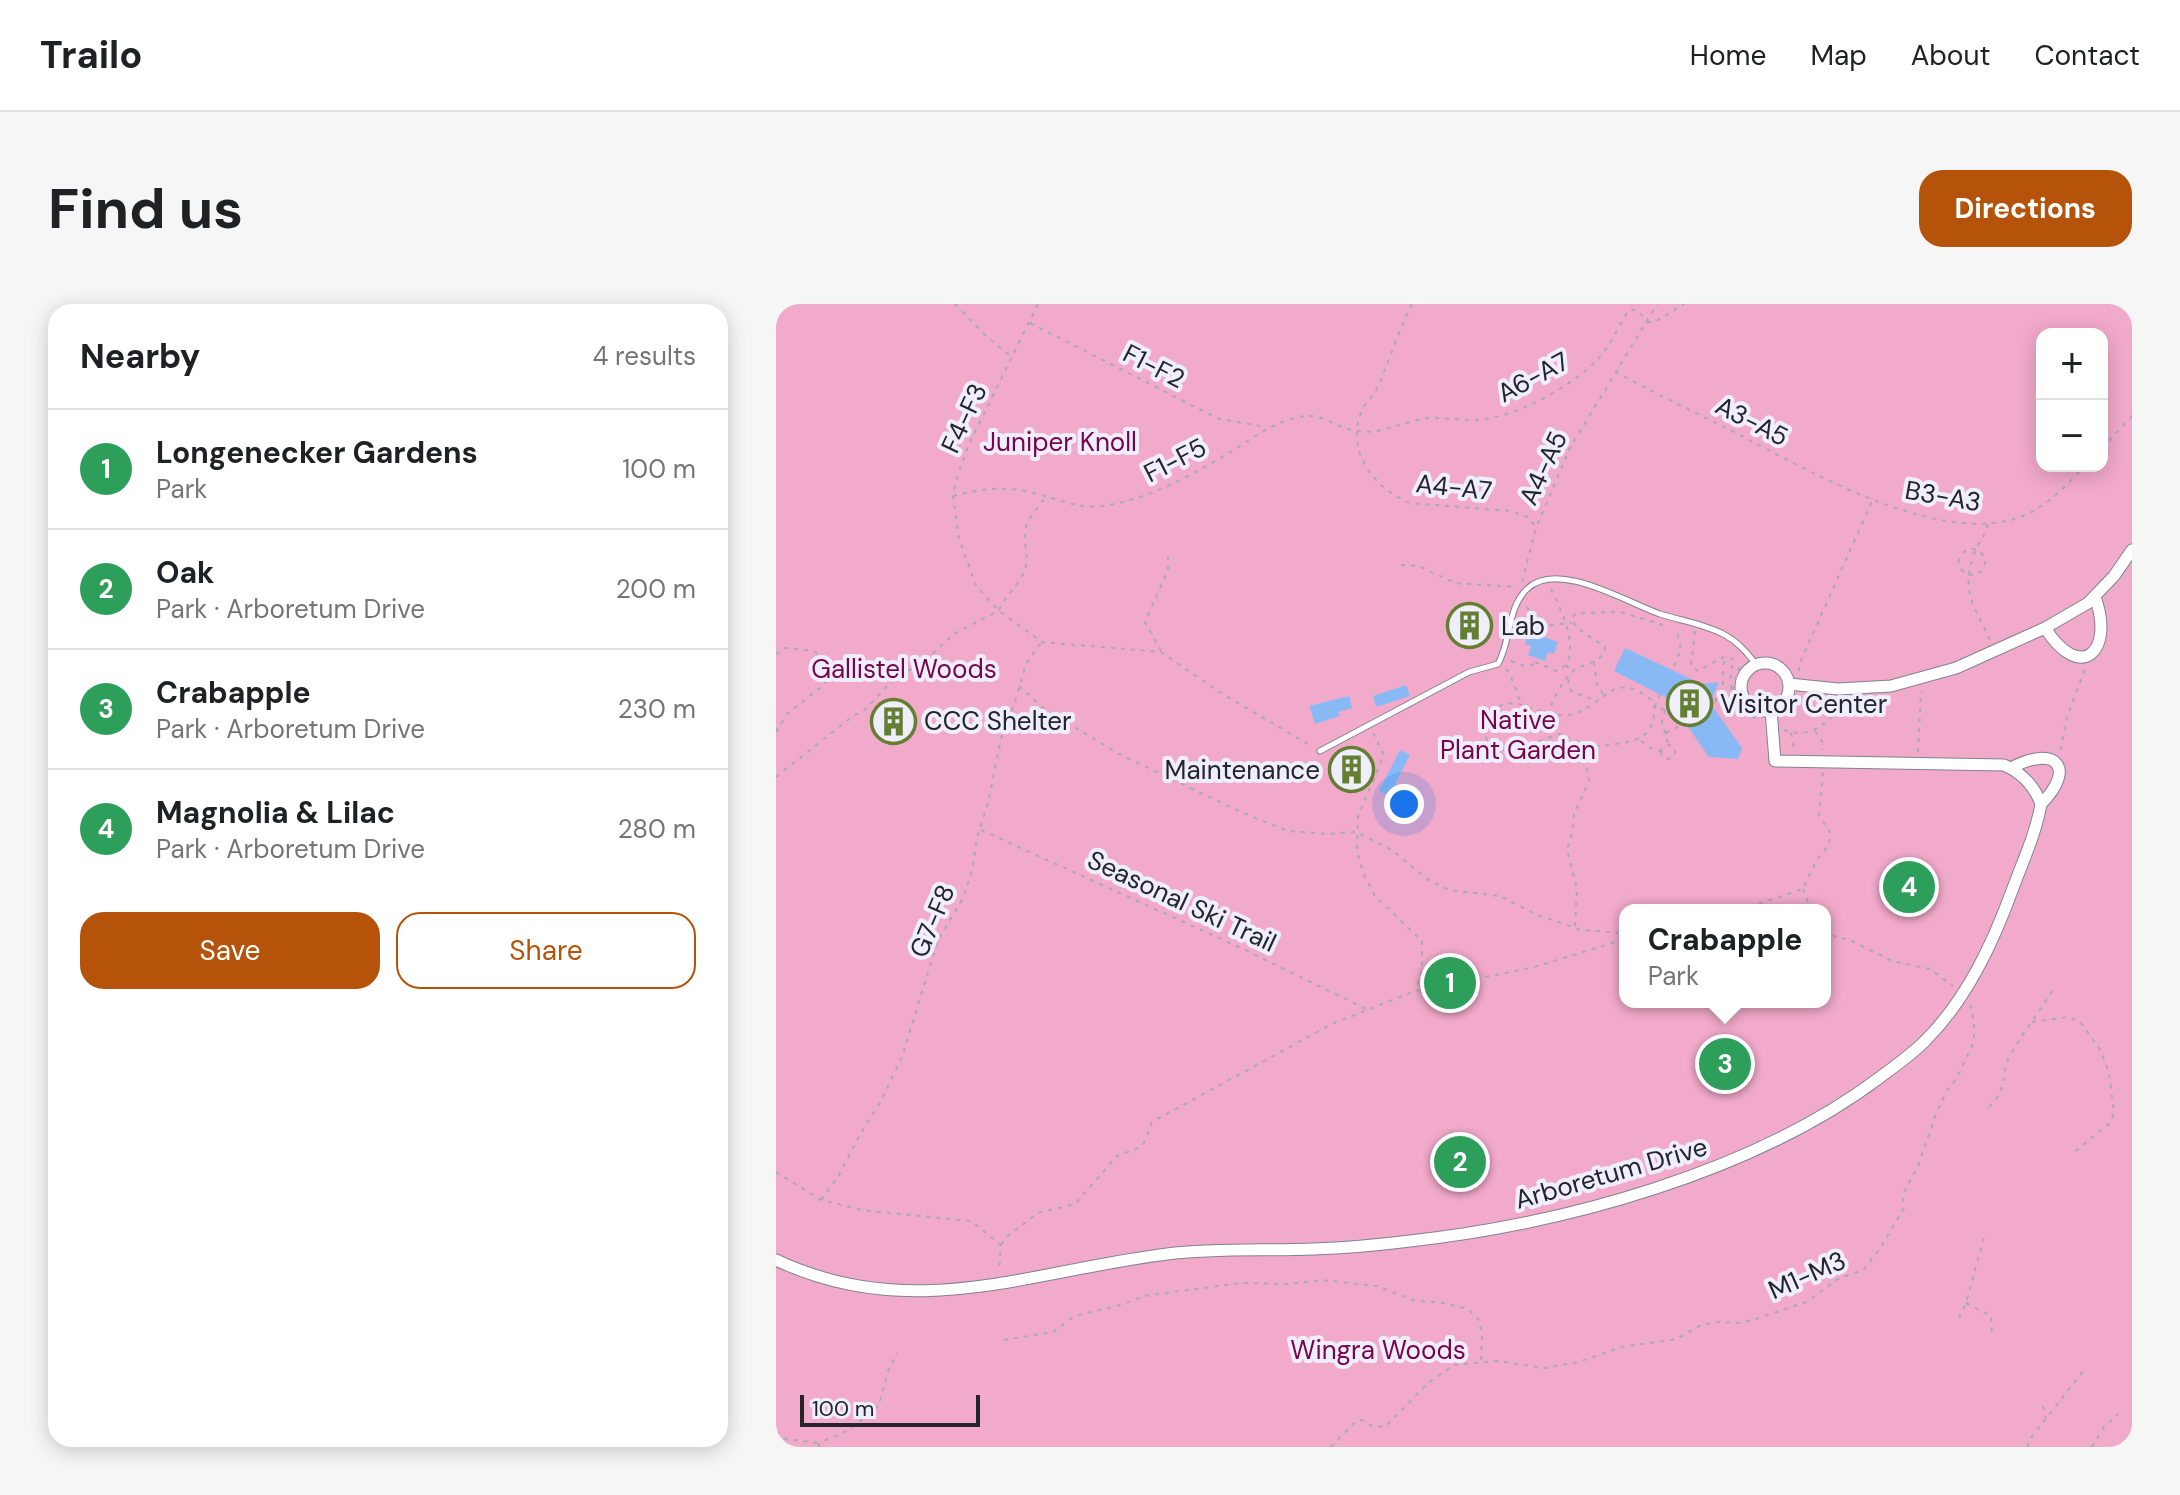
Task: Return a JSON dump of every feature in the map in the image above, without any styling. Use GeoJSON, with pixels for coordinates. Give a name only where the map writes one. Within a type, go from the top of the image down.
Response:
{"type":"FeatureCollection","features":[{"type":"Feature","properties":{"kind":"street"},"geometry":{"type":"LineString","coordinates":[[1793,685],[1783,703],[1771,710],[1749,704],[1742,690],[1745,675],[1756,664],[1763,663],[1777,666],[1793,685],[1838,689],[1891,686],[1921,680],[1995,652],[2045,628],[2095,597],[2132,550]]}},
{"type":"Feature","properties":{"kind":"street"},"geometry":{"type":"LineString","coordinates":[[2045,628],[2055,645],[2066,654],[2088,657],[2097,648],[2102,634],[2102,621],[2095,597]]}},
{"type":"Feature","properties":{"kind":"street"},"geometry":{"type":"LineString","coordinates":[[1771,710],[1775,761],[1984,763],[2011,768],[2029,782],[2041,804]]}},
{"type":"Feature","properties":{"kind":"street"},"geometry":{"type":"LineString","coordinates":[[2011,768],[2037,757],[2051,757],[2057,763]]}},
{"type":"Feature","properties":{"kind":"street","name":"Arboretum Drive"},"geometry":{"type":"LineString","coordinates":[[776,1260],[821,1277],[878,1289],[909,1292],[961,1290],[1186,1252],[1314,1249],[1412,1241],[1496,1229],[1601,1204],[1730,1161],[1818,1118],[1860,1092],[1926,1040],[1962,993],[2002,918],[2041,804],[2057,781],[2057,763]]}},
{"type":"Feature","properties":{"kind":"lane"},"geometry":{"type":"LineString","coordinates":[[1320,751],[1469,672],[1498,664],[1526,589],[1554,578],[1583,582],[1660,614],[1713,629],[1743,647],[1756,664]]}},
{"type":"Feature","properties":{"kind":"path"},"geometry":{"type":"LineString","coordinates":[[955,304],[986,336],[1013,357]]}},
{"type":"Feature","properties":{"kind":"path","name":"F4-F3"},"geometry":{"type":"LineString","coordinates":[[953,496],[969,444],[1038,304]]}},
{"type":"Feature","properties":{"kind":"path"},"geometry":{"type":"LineString","coordinates":[[1267,427],[1298,417],[1313,416],[1329,419],[1356,431],[1363,409],[1377,389],[1412,304]]}},
{"type":"Feature","properties":{"kind":"path","name":"A4-A5"},"geometry":{"type":"LineString","coordinates":[[1401,565],[1419,566],[1455,583],[1523,587],[1536,528],[1570,448],[1657,304]]}},
{"type":"Feature","properties":{"kind":"path"},"geometry":{"type":"LineString","coordinates":[[1646,322],[1655,322],[1684,304]]}},
{"type":"Feature","properties":{"kind":"path","name":"A6-A7"},"geometry":{"type":"LineString","coordinates":[[1356,431],[1383,431],[1409,420],[1476,420],[1501,416],[1536,401],[1597,361],[1628,311],[1632,309],[1642,315],[1646,322]]}},
{"type":"Feature","properties":{"kind":"path","name":"F1-F2"},"geometry":{"type":"LineString","coordinates":[[1030,323],[1219,419],[1267,427]]}},
{"type":"Feature","properties":{"kind":"path","name":"A3-A5"},"geometry":{"type":"LineString","coordinates":[[1615,372],[1820,477],[1873,500]]}},
{"type":"Feature","properties":{"kind":"path"},"geometry":{"type":"LineString","coordinates":[[2108,442],[2132,416]]}},
{"type":"Feature","properties":{"kind":"path","name":"F1-F5"},"geometry":{"type":"LineString","coordinates":[[953,496],[1004,488],[1027,491],[1068,505],[1091,506],[1143,496],[1208,465],[1267,427]]}},
{"type":"Feature","properties":{"kind":"path","name":"A4-A7"},"geometry":{"type":"LineString","coordinates":[[1356,431],[1361,458],[1369,473],[1395,497],[1410,503],[1511,511],[1528,517],[1536,528]]}},
{"type":"Feature","properties":{"kind":"path","name":"B3-A3"},"geometry":{"type":"LineString","coordinates":[[1873,500],[1921,515],[1962,522],[2008,521],[2030,513],[2053,498],[2079,472]]}},
{"type":"Feature","properties":{"kind":"path"},"geometry":{"type":"LineString","coordinates":[[953,496],[966,564],[976,586],[999,611],[1042,642],[1161,652]]}},
{"type":"Feature","properties":{"kind":"path"},"geometry":{"type":"LineString","coordinates":[[776,777],[875,702],[886,687],[954,634],[999,611],[1019,584],[1026,563],[1025,532],[1029,519],[1045,497]]}},
{"type":"Feature","properties":{"kind":"path"},"geometry":{"type":"LineString","coordinates":[[1793,685],[1799,665],[1873,500]]}},
{"type":"Feature","properties":{"kind":"path"},"geometry":{"type":"LineString","coordinates":[[1988,523],[1968,574],[1975,613],[1995,652]]}},
{"type":"Feature","properties":{"kind":"path"},"geometry":{"type":"LineString","coordinates":[[1976,549],[1984,557],[1984,567],[1976,574],[1968,574],[1960,565],[1960,557],[1966,550],[1976,549]]}},
{"type":"Feature","properties":{"kind":"path"},"geometry":{"type":"LineString","coordinates":[[1168,552],[1168,570],[1145,622],[1161,652],[1221,693],[1320,751]]}},
{"type":"Feature","properties":{"kind":"path"},"geometry":{"type":"LineString","coordinates":[[1503,656],[1525,666],[1535,660],[1557,671],[1566,665],[1570,650],[1565,626],[1547,580]]}},
{"type":"Feature","properties":{"kind":"path"},"geometry":{"type":"LineString","coordinates":[[1520,601],[1542,622],[1554,626],[1573,623]]}},
{"type":"Feature","properties":{"kind":"path"},"geometry":{"type":"LineString","coordinates":[[1548,714],[1567,677],[1579,666],[1603,656],[1605,647],[1573,623],[1576,613],[1621,612],[1677,629],[1703,633]]}},
{"type":"Feature","properties":{"kind":"path"},"geometry":{"type":"LineString","coordinates":[[1674,666],[1681,649],[1677,629]]}},
{"type":"Feature","properties":{"kind":"path"},"geometry":{"type":"LineString","coordinates":[[1695,630],[1690,660],[1694,670],[1698,671],[1727,656]]}},
{"type":"Feature","properties":{"kind":"path","name":"G7-F8"},"geometry":{"type":"LineString","coordinates":[[821,1200],[838,1177],[902,1057],[938,940],[963,898],[972,871],[1001,739],[1026,664],[1042,642]]}},
{"type":"Feature","properties":{"kind":"path"},"geometry":{"type":"LineString","coordinates":[[776,654],[785,648],[814,651],[840,670],[884,677],[902,674]]}},
{"type":"Feature","properties":{"kind":"path"},"geometry":{"type":"LineString","coordinates":[[2057,763],[2076,688],[2097,648]]}},
{"type":"Feature","properties":{"kind":"path"},"geometry":{"type":"LineString","coordinates":[[1727,656],[1734,660],[1730,673],[1734,700],[1750,716],[1761,717],[1791,732],[1815,731],[1836,712],[1838,689]]}},
{"type":"Feature","properties":{"kind":"path"},"geometry":{"type":"LineString","coordinates":[[1716,702],[1715,696],[1723,686],[1723,665],[1727,656]]}},
{"type":"Feature","properties":{"kind":"path"},"geometry":{"type":"LineString","coordinates":[[1732,691],[1742,665],[1741,659]]}},
{"type":"Feature","properties":{"kind":"path"},"geometry":{"type":"LineString","coordinates":[[1594,661],[1594,674],[1603,696]]}},
{"type":"Feature","properties":{"kind":"path"},"geometry":{"type":"LineString","coordinates":[[1498,664],[1509,672],[1521,704]]}},
{"type":"Feature","properties":{"kind":"path"},"geometry":{"type":"LineString","coordinates":[[1566,665],[1572,672]]}},
{"type":"Feature","properties":{"kind":"path"},"geometry":{"type":"LineString","coordinates":[[776,732],[787,714],[825,684],[832,666]]}},
{"type":"Feature","properties":{"kind":"path"},"geometry":{"type":"LineString","coordinates":[[1567,677],[1571,691],[1595,700]]}},
{"type":"Feature","properties":{"kind":"path"},"geometry":{"type":"LineString","coordinates":[[1918,761],[1921,680]]}},
{"type":"Feature","properties":{"kind":"path"},"geometry":{"type":"LineString","coordinates":[[1019,686],[1045,709],[1119,754],[1241,812],[1288,831],[1327,834],[1356,832],[1392,850],[1427,879],[1449,890],[1500,896],[1575,928],[1619,933]]}},
{"type":"Feature","properties":{"kind":"path"},"geometry":{"type":"LineString","coordinates":[[1655,707],[1654,702],[1633,688],[1620,687],[1567,715],[1548,714],[1507,702],[1488,714],[1486,736],[1498,749],[1521,748],[1559,734],[1587,745],[1604,746],[1640,740],[1651,725],[1660,694]]}},
{"type":"Feature","properties":{"kind":"path"},"geometry":{"type":"LineString","coordinates":[[1711,705],[1734,700]]}},
{"type":"Feature","properties":{"kind":"path"},"geometry":{"type":"LineString","coordinates":[[1655,707],[1665,710]]}},
{"type":"Feature","properties":{"kind":"path"},"geometry":{"type":"LineString","coordinates":[[1661,751],[1663,758],[1672,759],[1675,751],[1668,745],[1662,722],[1665,710],[1670,707]]}},
{"type":"Feature","properties":{"kind":"path"},"geometry":{"type":"LineString","coordinates":[[1665,733],[1685,723]]}},
{"type":"Feature","properties":{"kind":"path"},"geometry":{"type":"LineString","coordinates":[[1367,725],[1384,755],[1358,816],[1356,832],[1361,863],[1375,896],[1422,941],[1422,971],[1415,991]]}},
{"type":"Feature","properties":{"kind":"path"},"geometry":{"type":"LineString","coordinates":[[1809,904],[1803,889],[1816,861],[1828,846],[1831,834],[1819,815],[1822,741],[1815,731]]}},
{"type":"Feature","properties":{"kind":"path"},"geometry":{"type":"LineString","coordinates":[[1791,732],[1793,762]]}},
{"type":"Feature","properties":{"kind":"path"},"geometry":{"type":"LineString","coordinates":[[1640,740],[1652,749],[1661,751]]}},
{"type":"Feature","properties":{"kind":"path"},"geometry":{"type":"LineString","coordinates":[[1575,928],[1577,889],[1567,849],[1574,814],[1589,781],[1585,757],[1587,745]]}},
{"type":"Feature","properties":{"kind":"path"},"geometry":{"type":"LineString","coordinates":[[1661,751],[1668,745]]}},
{"type":"Feature","properties":{"kind":"path","name":"Seasonal Ski Trail"},"geometry":{"type":"LineString","coordinates":[[979,829],[1214,935],[1367,1010]]}},
{"type":"Feature","properties":{"kind":"path"},"geometry":{"type":"LineString","coordinates":[[1758,904],[1803,889]]}},
{"type":"Feature","properties":{"kind":"path"},"geometry":{"type":"LineString","coordinates":[[1831,934],[1892,961],[1930,969],[1962,993]]}},
{"type":"Feature","properties":{"kind":"path"},"geometry":{"type":"LineString","coordinates":[[997,1285],[1001,1245],[1005,1238],[1038,1213],[1075,1204],[1117,1156],[1144,1143],[1152,1122],[1332,1024],[1415,991],[1531,968],[1619,941]]}},
{"type":"Feature","properties":{"kind":"path"},"geometry":{"type":"LineString","coordinates":[[1989,1107],[2005,1085],[2008,1059],[2052,991]]}},
{"type":"Feature","properties":{"kind":"path","name":"M1-M3"},"geometry":{"type":"LineString","coordinates":[[1331,1447],[1355,1422],[1361,1420],[1372,1426],[1385,1427],[1454,1365],[1481,1365],[1497,1361],[1545,1368],[1578,1362],[1622,1347],[1677,1339],[1701,1325],[1739,1323],[1806,1302],[1843,1276],[1863,1270],[1872,1261],[1904,1208],[1903,1194],[1918,1166],[1937,1111],[1974,1041],[1970,1005],[1962,993]]}},
{"type":"Feature","properties":{"kind":"path"},"geometry":{"type":"LineString","coordinates":[[2032,1022],[2068,1017],[2081,1023],[2101,1051],[2109,1073],[2114,1113],[2109,1124],[2074,1152]]}},
{"type":"Feature","properties":{"kind":"path"},"geometry":{"type":"LineString","coordinates":[[776,1172],[821,1200],[862,1210],[971,1221],[1001,1245]]}},
{"type":"Feature","properties":{"kind":"path"},"geometry":{"type":"LineString","coordinates":[[1959,1318],[1984,1237]]}},
{"type":"Feature","properties":{"kind":"path"},"geometry":{"type":"LineString","coordinates":[[1004,1340],[1053,1332],[1074,1316],[1144,1296],[1241,1283],[1287,1284],[1322,1280],[1377,1286],[1413,1300],[1468,1309],[1480,1321],[1481,1365]]}},
{"type":"Feature","properties":{"kind":"path"},"geometry":{"type":"LineString","coordinates":[[1966,1303],[1991,1316],[1992,1338]]}},
{"type":"Feature","properties":{"kind":"path"},"geometry":{"type":"LineString","coordinates":[[776,1432],[786,1439],[819,1445],[849,1430],[879,1405],[888,1371],[897,1353]]}},
{"type":"Feature","properties":{"kind":"path"},"geometry":{"type":"LineString","coordinates":[[2027,1447],[2084,1370]]}},
{"type":"Feature","properties":{"kind":"path"},"geometry":{"type":"LineString","coordinates":[[2043,1406],[2046,1419]]}},
{"type":"Feature","properties":{"kind":"path"},"geometry":{"type":"LineString","coordinates":[[2092,1447],[2104,1427],[2118,1414]]}},
{"type":"Feature","properties":{"kind":"green space"},"geometry":{"type":"Polygon","coordinates":[[[776,304],[2132,304],[2132,1447],[776,1447],[776,304]]]}},
{"type":"Feature","properties":{"kind":"building","name":"Lab"},"geometry":{"type":"Polygon","coordinates":[[[1469,608],[1480,614],[1476,620],[1481,622],[1478,629],[1488,634],[1484,643],[1468,635],[1462,646],[1453,641],[1469,608]]]}},
{"type":"Feature","properties":{"kind":"building"},"geometry":{"type":"Polygon","coordinates":[[[1530,632],[1558,642],[1554,654],[1548,652],[1545,661],[1528,655],[1531,646],[1525,644],[1530,632]]]}},
{"type":"Feature","properties":{"kind":"building","name":"Visitor Center"},"geometry":{"type":"Polygon","coordinates":[[[1625,648],[1702,684],[1719,682],[1710,703],[1742,748],[1738,759],[1709,757],[1676,710],[1667,703],[1669,699],[1614,671],[1625,648]]]}},
{"type":"Feature","properties":{"kind":"building"},"geometry":{"type":"Polygon","coordinates":[[[1406,685],[1410,696],[1376,707],[1373,696],[1406,685]]]}},
{"type":"Feature","properties":{"kind":"building"},"geometry":{"type":"Polygon","coordinates":[[[1349,696],[1352,708],[1338,712],[1340,716],[1315,724],[1309,706],[1349,696]]]}},
{"type":"Feature","properties":{"kind":"building","name":"Maintenance"},"geometry":{"type":"Polygon","coordinates":[[[1345,749],[1371,762],[1358,790],[1331,777],[1345,749]]]}},
{"type":"Feature","properties":{"kind":"building"},"geometry":{"type":"Polygon","coordinates":[[[1400,750],[1410,755],[1389,796],[1379,791],[1400,750]]]}},
{"type":"Feature","properties":{"kind":"place","name":"Lab"},"geometry":{"type":"Point","coordinates":[1470,626]}},
{"type":"Feature","properties":{"kind":"place","name":"Visitor Center"},"geometry":{"type":"Point","coordinates":[1689,704]}},
{"type":"Feature","properties":{"kind":"place","name":"CCC Shelter"},"geometry":{"type":"Point","coordinates":[893,721]}},
{"type":"Feature","properties":{"kind":"place","name":"Maintenance"},"geometry":{"type":"Point","coordinates":[1351,770]}},
{"type":"Feature","properties":{"kind":"place","name":"Magnolia & Lilac"},"geometry":{"type":"Point","coordinates":[1909,887]}},
{"type":"Feature","properties":{"kind":"place","name":"Longenecker Gardens"},"geometry":{"type":"Point","coordinates":[1450,983]}},
{"type":"Feature","properties":{"kind":"place","name":"Crabapple"},"geometry":{"type":"Point","coordinates":[1725,1064]}},
{"type":"Feature","properties":{"kind":"place","name":"Oak"},"geometry":{"type":"Point","coordinates":[1460,1162]}},
{"type":"Feature","properties":{"kind":"park label","name":"Juniper Knoll"},"geometry":{"type":"Point","coordinates":[1060,442]}},
{"type":"Feature","properties":{"kind":"park label","name":"Gallistel Woods"},"geometry":{"type":"Point","coordinates":[904,669]}},
{"type":"Feature","properties":{"kind":"park label","name":"Native Plant Garden"},"geometry":{"type":"Point","coordinates":[1518,735]}},
{"type":"Feature","properties":{"kind":"park label","name":"Wingra Woods"},"geometry":{"type":"Point","coordinates":[1378,1350]}}]}
